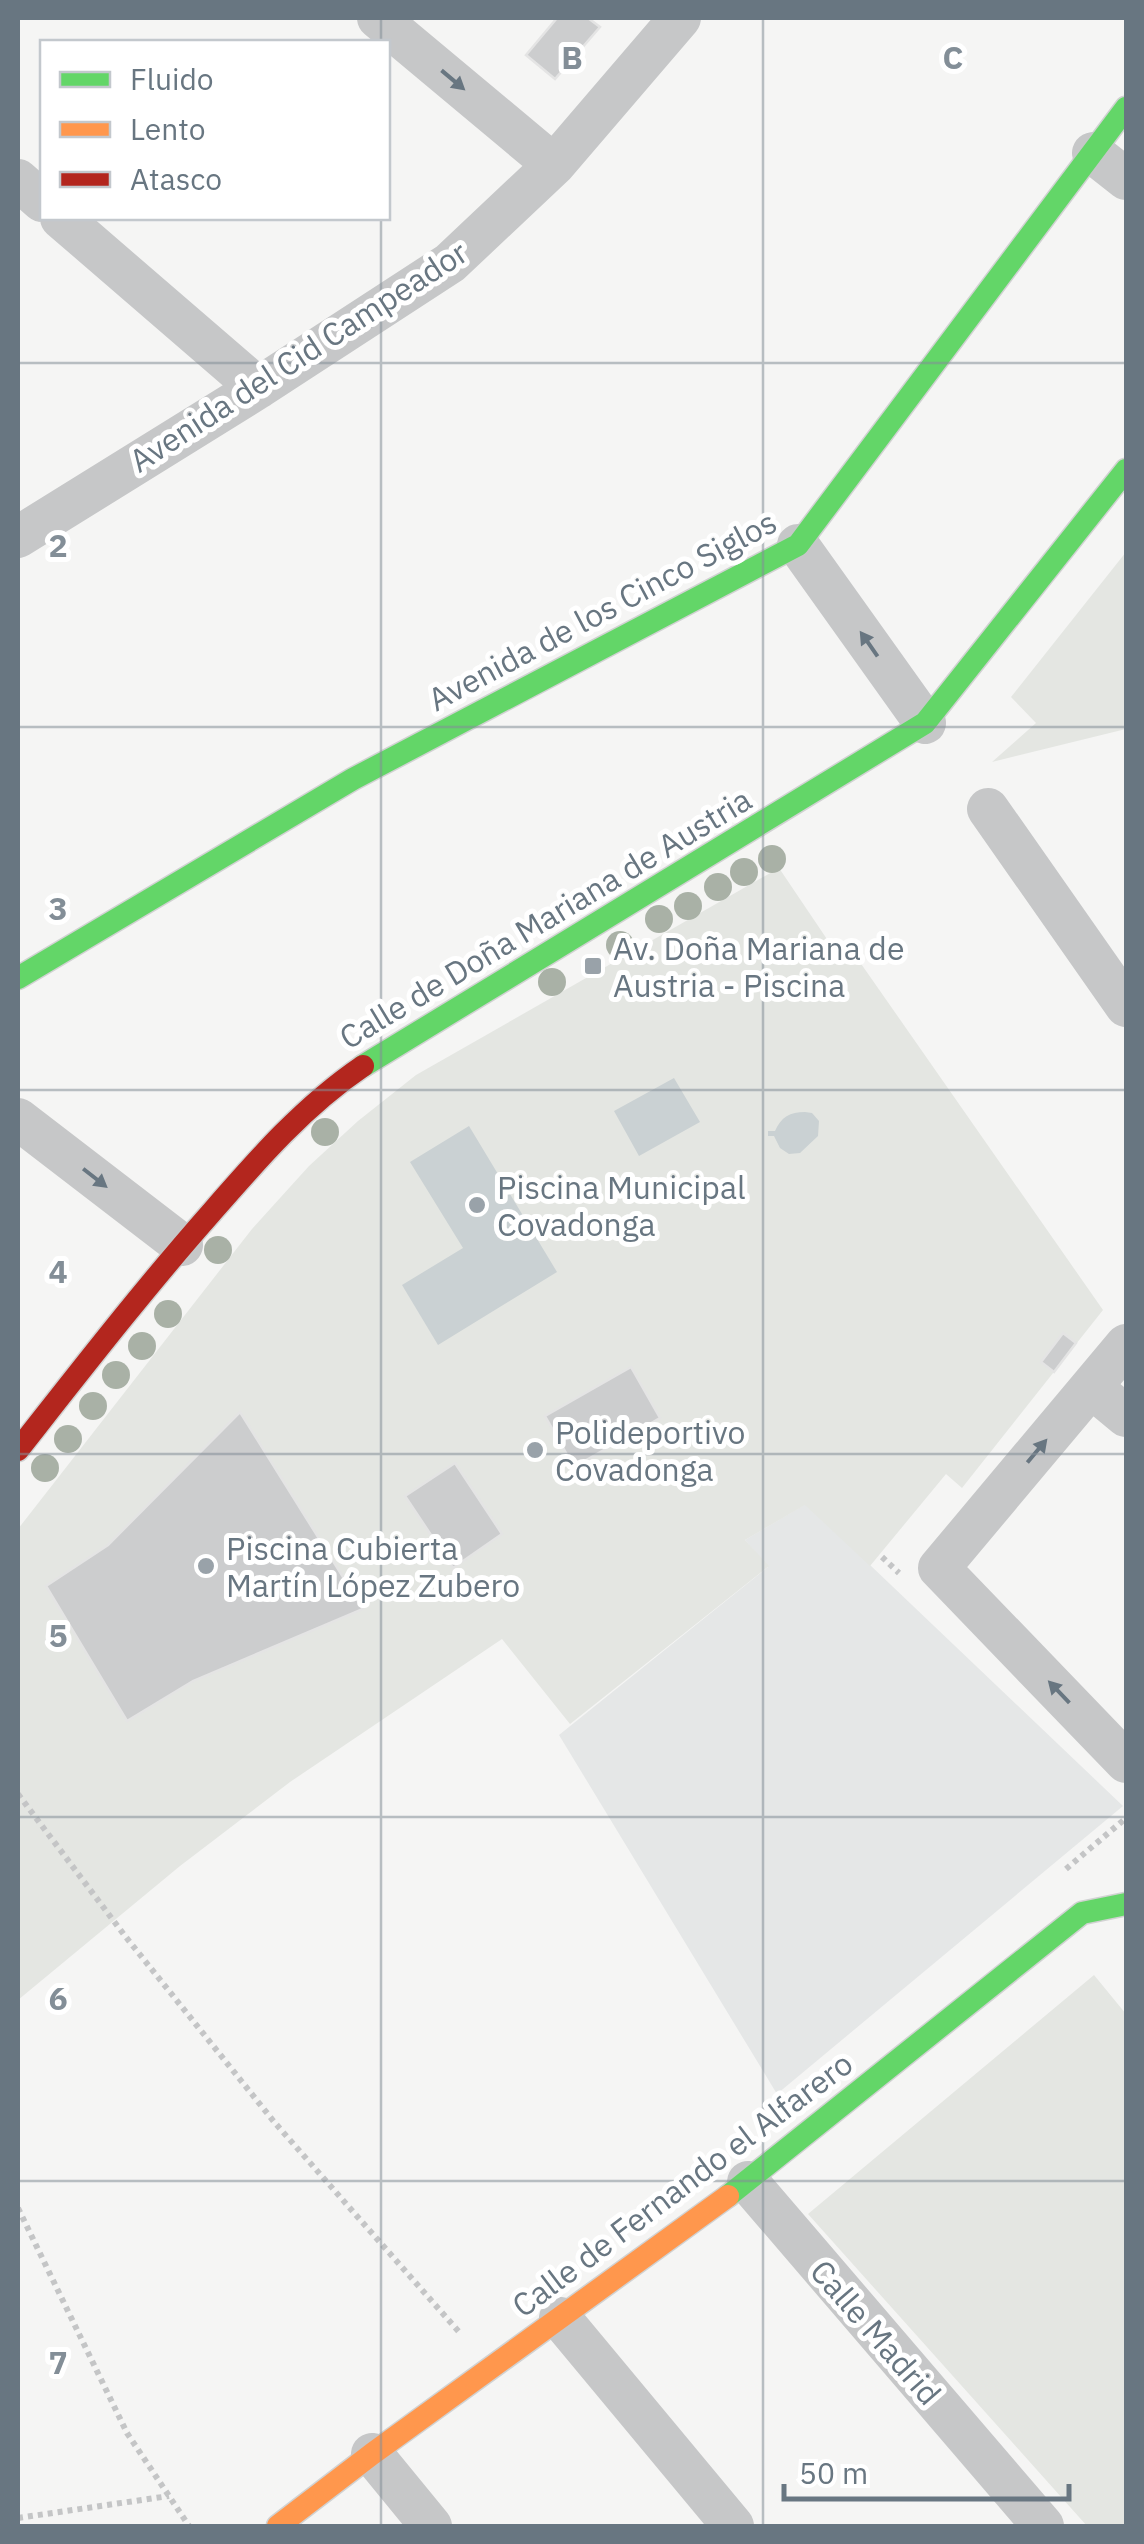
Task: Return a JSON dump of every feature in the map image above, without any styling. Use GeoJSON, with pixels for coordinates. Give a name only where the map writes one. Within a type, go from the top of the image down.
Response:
{"type":"FeatureCollection","features":[{"type":"Feature","properties":{"kind":"street"},"geometry":{"type":"LineString","coordinates":[[378,18],[554,165]]}},
{"type":"Feature","properties":{"kind":"street","name":"Avenida del Cid Campeador"},"geometry":{"type":"LineString","coordinates":[[18,537],[450,263],[554,165],[680,18]]}},
{"type":"Feature","properties":{"kind":"street","name":"Avenida de los Cinco Siglos"},"geometry":{"type":"LineString","coordinates":[[18,978],[354,779],[798,544],[1126,108]]}},
{"type":"Feature","properties":{"kind":"street"},"geometry":{"type":"LineString","coordinates":[[1093,153],[1126,179]]}},
{"type":"Feature","properties":{"kind":"street"},"geometry":{"type":"LineString","coordinates":[[18,180],[40,200]]}},
{"type":"Feature","properties":{"kind":"street"},"geometry":{"type":"LineString","coordinates":[[63,220],[258,388]]}},
{"type":"Feature","properties":{"kind":"street","name":"Calle de Doña Mariana de Austria"},"geometry":{"type":"LineString","coordinates":[[18,1450],[182,1245],[280,1134],[338,1083],[401,1040],[925,724],[1126,470]]}},
{"type":"Feature","properties":{"kind":"street"},"geometry":{"type":"LineString","coordinates":[[798,544],[925,724]]}},
{"type":"Feature","properties":{"kind":"street"},"geometry":{"type":"LineString","coordinates":[[988,809],[1126,1006]]}},
{"type":"Feature","properties":{"kind":"street"},"geometry":{"type":"LineString","coordinates":[[18,1119],[182,1245]]}},
{"type":"Feature","properties":{"kind":"street"},"geometry":{"type":"LineString","coordinates":[[1126,1345],[939,1568],[1126,1762]]}},
{"type":"Feature","properties":{"kind":"street"},"geometry":{"type":"LineString","coordinates":[[1091,1387],[1126,1416]]}},
{"type":"Feature","properties":{"kind":"street","name":"Calle de Fernando el Alfarero"},"geometry":{"type":"LineString","coordinates":[[278,2526],[748,2182],[1082,1913],[1126,1904]]}},
{"type":"Feature","properties":{"kind":"street","name":"Calle Madrid"},"geometry":{"type":"LineString","coordinates":[[748,2182],[1043,2526]]}},
{"type":"Feature","properties":{"kind":"street"},"geometry":{"type":"LineString","coordinates":[[560,2318],[732,2526]]}},
{"type":"Feature","properties":{"kind":"street"},"geometry":{"type":"LineString","coordinates":[[372,2454],[431,2526]]}},
{"type":"Feature","properties":{"kind":"path"},"geometry":{"type":"LineString","coordinates":[[18,1794],[125,1936],[275,2122],[491,2368]]}},
{"type":"Feature","properties":{"kind":"path"},"geometry":{"type":"LineString","coordinates":[[18,2208],[127,2433],[188,2526]]}},
{"type":"Feature","properties":{"kind":"path"},"geometry":{"type":"LineString","coordinates":[[18,2518],[168,2496]]}},
{"type":"Feature","properties":{"kind":"shaded area"},"geometry":{"type":"Polygon","coordinates":[[[1126,552],[1126,729],[992,762],[1036,723],[1011,697],[1126,552]]]}},
{"type":"Feature","properties":{"kind":"shaded area","name":"Polideportivo Covadonga"},"geometry":{"type":"Polygon","coordinates":[[[779,868],[837,954],[850,948],[1103,1310],[962,1488],[946,1474],[870,1566],[805,1505],[745,1540],[769,1566],[570,1724],[502,1639],[290,1782],[180,1866],[18,2000],[18,1529],[252,1229],[309,1166],[358,1121],[416,1075],[779,868]]]}},
{"type":"Feature","properties":{"kind":"shaded area"},"geometry":{"type":"Polygon","coordinates":[[[674,1078],[700,1122],[639,1156],[614,1111],[674,1078]]]}},
{"type":"Feature","properties":{"kind":"shaded area"},"geometry":{"type":"Polygon","coordinates":[[[805,1112],[819,1121],[818,1136],[800,1153],[789,1154],[780,1148],[774,1136],[768,1136],[768,1131],[775,1131],[787,1116],[805,1112]]]}},
{"type":"Feature","properties":{"kind":"shaded area","name":"Piscina Municipal Covadonga"},"geometry":{"type":"Polygon","coordinates":[[[469,1126],[557,1272],[438,1345],[402,1285],[463,1248],[410,1162],[469,1126]]]}},
{"type":"Feature","properties":{"kind":"shaded area"},"geometry":{"type":"Polygon","coordinates":[[[806,1504],[1123,1806],[777,2094],[559,1735],[768,1567],[745,1540],[806,1504]]]}},
{"type":"Feature","properties":{"kind":"shaded area"},"geometry":{"type":"Polygon","coordinates":[[[1094,1975],[1126,2014],[1126,2526],[1087,2526],[808,2214],[1094,1975]]]}},
{"type":"Feature","properties":{"kind":"building"},"geometry":{"type":"Polygon","coordinates":[[[557,18],[588,18],[600,27],[555,79],[526,55],[557,18]]]}},
{"type":"Feature","properties":{"kind":"building"},"geometry":{"type":"Polygon","coordinates":[[[1063,1333],[1076,1343],[1054,1372],[1041,1362],[1063,1333]]]}},
{"type":"Feature","properties":{"kind":"building"},"geometry":{"type":"Polygon","coordinates":[[[631,1367],[660,1418],[574,1467],[545,1416],[631,1367]]]}},
{"type":"Feature","properties":{"kind":"building","name":"Piscina Cubierta Martín López Zubero"},"geometry":{"type":"Polygon","coordinates":[[[240,1412],[363,1609],[193,1681],[127,1721],[46,1586],[108,1545],[240,1412]]]}},
{"type":"Feature","properties":{"kind":"building"},"geometry":{"type":"Polygon","coordinates":[[[455,1463],[502,1534],[453,1568],[405,1496],[455,1463]]]}},
{"type":"Feature","properties":{"kind":"traffic: fast"},"geometry":{"type":"LineString","coordinates":[[18,978],[353,779],[798,545],[1126,108]]}},
{"type":"Feature","properties":{"kind":"traffic: fast"},"geometry":{"type":"LineString","coordinates":[[363,1066],[925,723],[1126,470]]}},
{"type":"Feature","properties":{"kind":"traffic: fast"},"geometry":{"type":"LineString","coordinates":[[728,2196],[1082,1913],[1126,1904]]}},
{"type":"Feature","properties":{"kind":"traffic: slow"},"geometry":{"type":"LineString","coordinates":[[278,2526],[728,2196]]}},
{"type":"Feature","properties":{"kind":"traffic: jam"},"geometry":{"type":"LineString","coordinates":[[18,1450],[246,1173],[301,1116],[363,1066]]}},
{"type":"Feature","properties":{"kind":"place","name":"Av. Doña Mariana de Austria - Piscina"},"geometry":{"type":"Point","coordinates":[593,966]}},
{"type":"Feature","properties":{"kind":"place","name":"Piscina Municipal Covadonga"},"geometry":{"type":"Point","coordinates":[477,1205]}},
{"type":"Feature","properties":{"kind":"place","name":"Polideportivo Covadonga"},"geometry":{"type":"Point","coordinates":[535,1450]}},
{"type":"Feature","properties":{"kind":"place","name":"Piscina Cubierta Martín López Zubero"},"geometry":{"type":"Point","coordinates":[206,1566]}}]}
